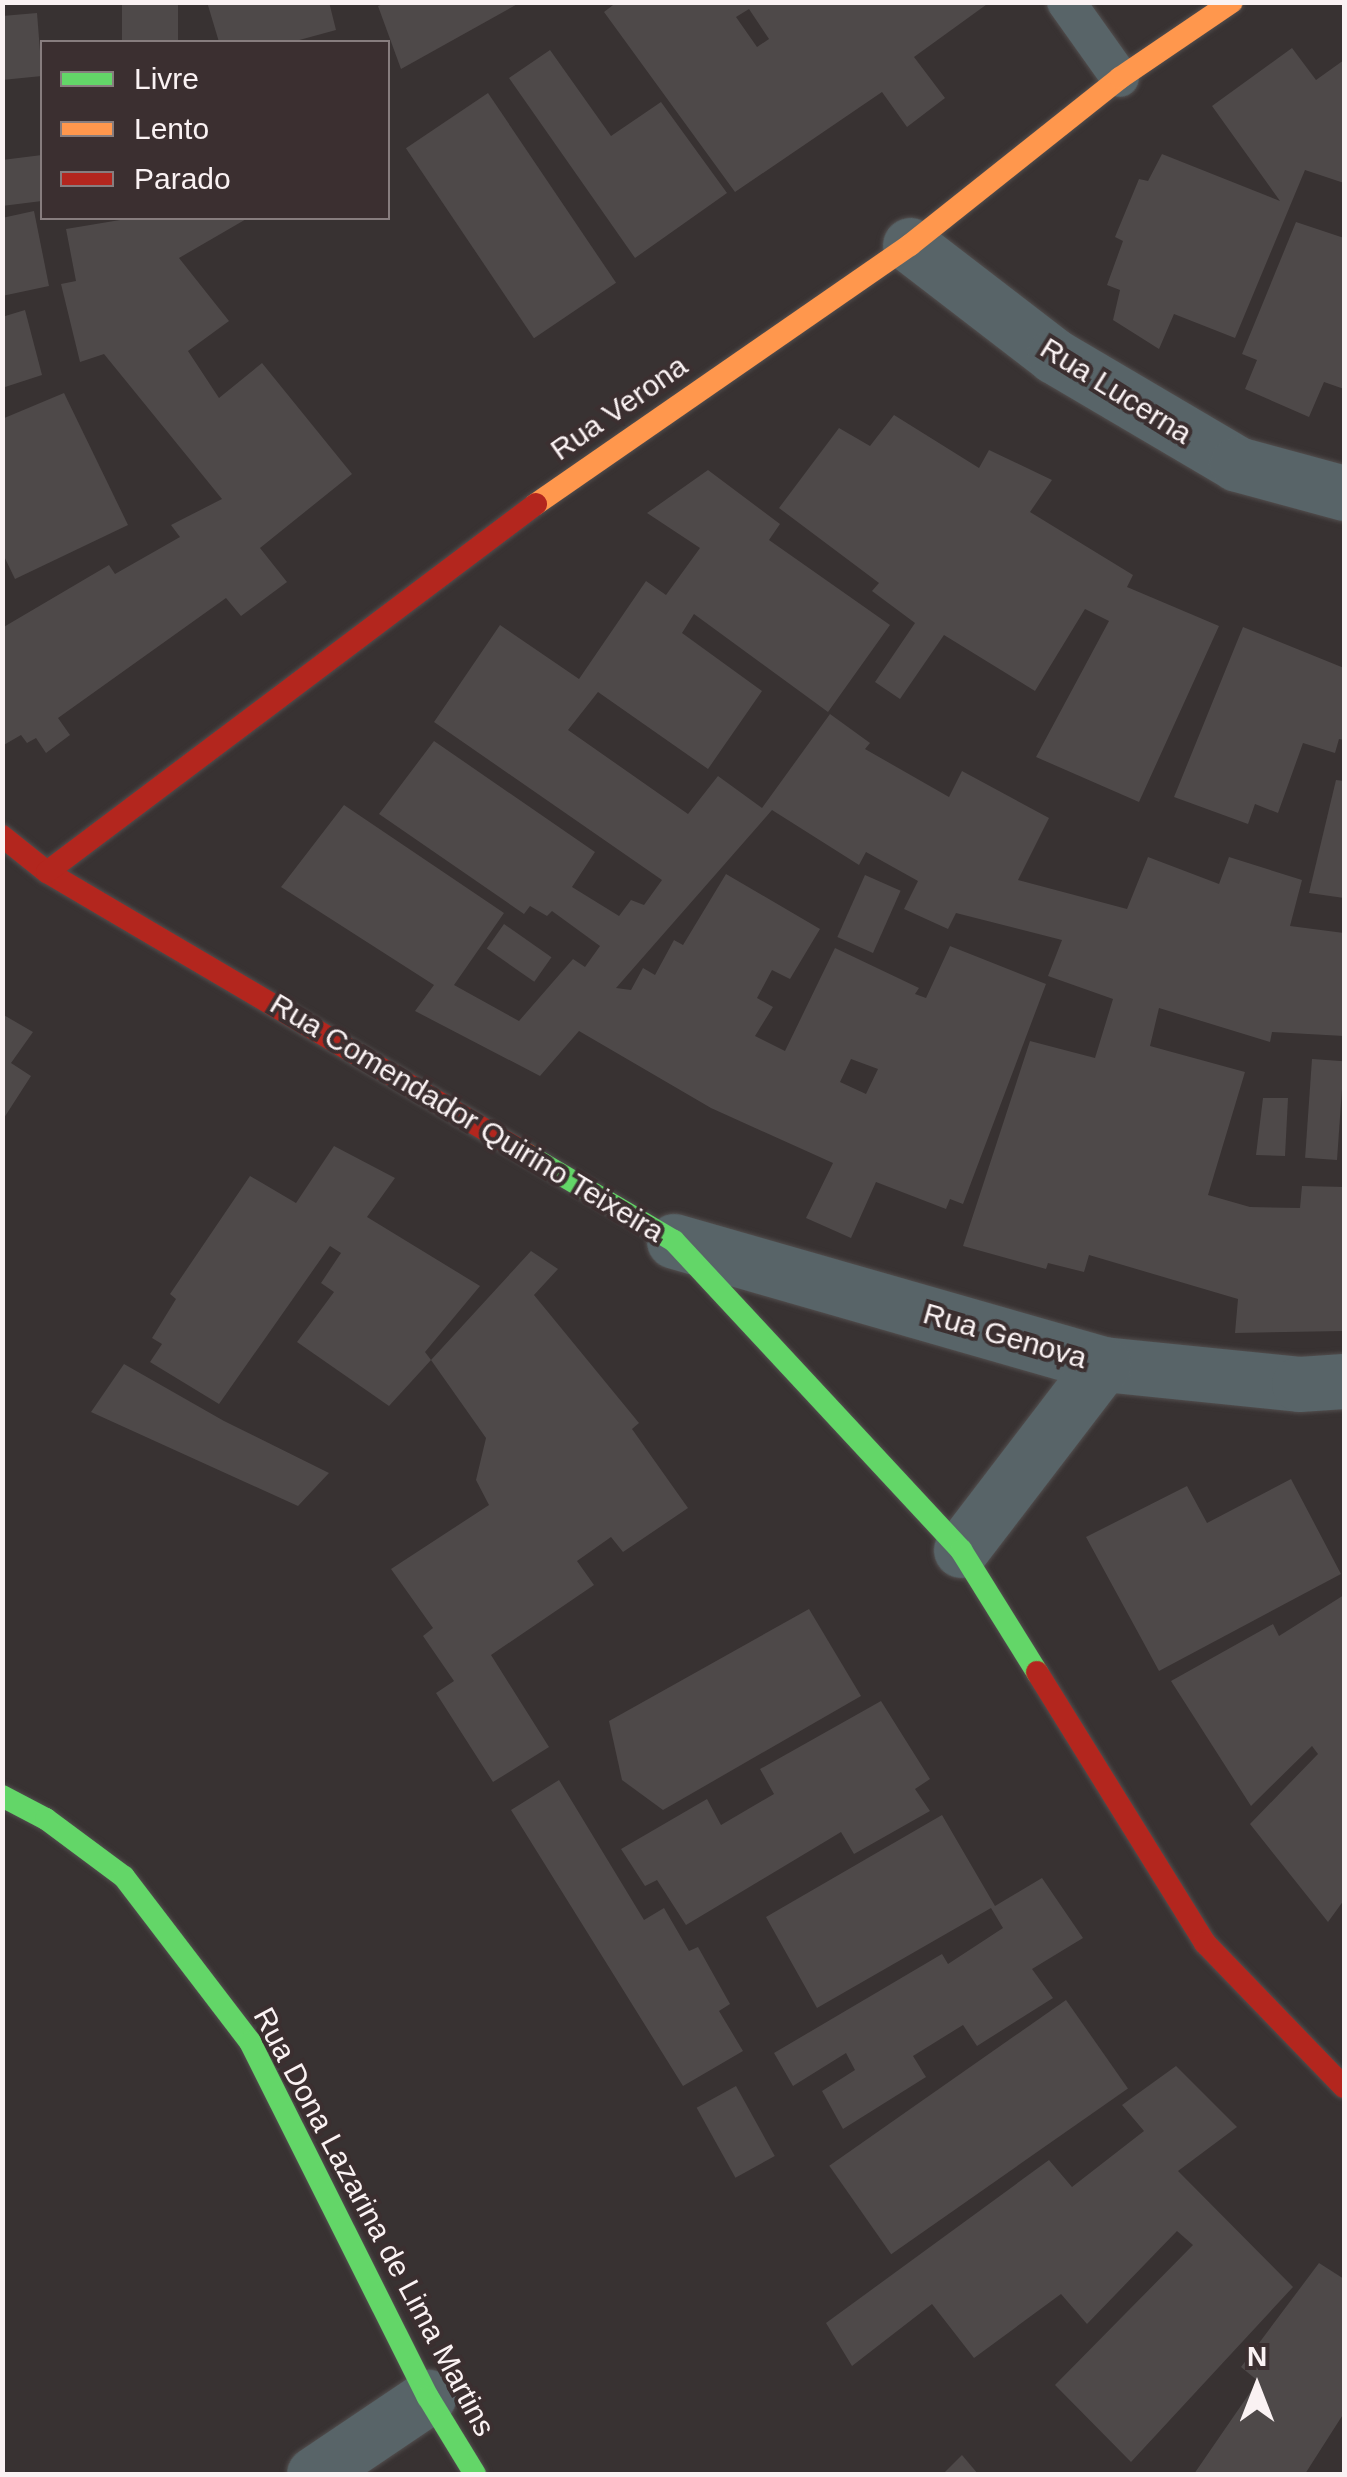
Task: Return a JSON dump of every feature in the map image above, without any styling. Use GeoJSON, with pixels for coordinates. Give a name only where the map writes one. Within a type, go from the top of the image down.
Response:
{"type":"FeatureCollection","features":[{"type":"Feature","properties":{"kind":"street","name":"Rua Verona"},"geometry":{"type":"LineString","coordinates":[[47,872],[590,463],[910,245],[1120,78],[1232,2]]}},
{"type":"Feature","properties":{"kind":"street","name":"Rua Lucerna"},"geometry":{"type":"LineString","coordinates":[[910,245],[1054,356],[1237,464],[1344,493]]}},
{"type":"Feature","properties":{"kind":"street","name":"Rua Comendador Quirino Teixeira"},"geometry":{"type":"LineString","coordinates":[[2,836],[47,872],[674,1240],[961,1550],[1205,1943],[1344,2087]]}},
{"type":"Feature","properties":{"kind":"street","name":"Rua Genova"},"geometry":{"type":"LineString","coordinates":[[674,1240],[1103,1364],[1299,1384],[1344,1381]]}},
{"type":"Feature","properties":{"kind":"street"},"geometry":{"type":"LineString","coordinates":[[961,1550],[1103,1364]]}},
{"type":"Feature","properties":{"kind":"street","name":"Rua Dona Lazarina de Lima Martins"},"geometry":{"type":"LineString","coordinates":[[2,1796],[46,1819],[124,1877],[250,2042],[428,2397],[475,2474]]}},
{"type":"Feature","properties":{"kind":"street"},"geometry":{"type":"LineString","coordinates":[[314,2474],[428,2397]]}},
{"type":"Feature","properties":{"kind":"lane"},"geometry":{"type":"LineString","coordinates":[[1066,2],[1120,78]]}},
{"type":"Feature","properties":{"kind":"building"},"geometry":{"type":"Polygon","coordinates":[[[122,2],[178,2],[178,40],[122,40],[122,2]]]}},
{"type":"Feature","properties":{"kind":"building"},"geometry":{"type":"Polygon","coordinates":[[[207,2],[329,2],[336,30],[299,40],[218,40],[207,2]]]}},
{"type":"Feature","properties":{"kind":"building"},"geometry":{"type":"Polygon","coordinates":[[[388,2],[521,2],[401,69],[378,6],[388,2]]]}},
{"type":"Feature","properties":{"kind":"building"},"geometry":{"type":"Polygon","coordinates":[[[617,2],[990,2],[914,57],[945,98],[907,127],[882,92],[735,192],[604,12],[617,2]],[[749,9],[736,17],[757,47],[769,39],[749,9]]]}},
{"type":"Feature","properties":{"kind":"building"},"geometry":{"type":"Polygon","coordinates":[[[37,13],[40,76],[2,80],[2,16],[37,13]]]}},
{"type":"Feature","properties":{"kind":"building"},"geometry":{"type":"Polygon","coordinates":[[[1292,48],[1316,80],[1344,60],[1344,183],[1305,170],[1235,338],[1174,314],[1159,349],[1113,320],[1120,290],[1107,285],[1123,241],[1115,237],[1139,179],[1148,181],[1162,154],[1280,201],[1212,106],[1292,48]]]}},
{"type":"Feature","properties":{"kind":"building"},"geometry":{"type":"Polygon","coordinates":[[[550,50],[611,136],[661,102],[727,193],[635,258],[509,78],[550,50]]]}},
{"type":"Feature","properties":{"kind":"building"},"geometry":{"type":"Polygon","coordinates":[[[488,93],[616,283],[534,338],[406,148],[488,93]]]}},
{"type":"Feature","properties":{"kind":"building"},"geometry":{"type":"Polygon","coordinates":[[[40,155],[40,201],[2,206],[2,160],[40,155]]]}},
{"type":"Feature","properties":{"kind":"building"},"geometry":{"type":"Polygon","coordinates":[[[34,211],[49,286],[2,296],[2,218],[34,211]]]}},
{"type":"Feature","properties":{"kind":"building"},"geometry":{"type":"Polygon","coordinates":[[[120,220],[245,220],[179,258],[229,321],[188,351],[219,398],[262,363],[352,474],[260,548],[287,582],[241,616],[226,598],[58,718],[70,735],[46,753],[36,738],[27,743],[21,735],[2,746],[2,628],[109,565],[115,574],[180,537],[171,525],[222,499],[104,354],[80,362],[61,284],[76,281],[66,229],[120,220]]]}},
{"type":"Feature","properties":{"kind":"building"},"geometry":{"type":"Polygon","coordinates":[[[1296,222],[1344,238],[1344,389],[1324,382],[1309,417],[1245,389],[1257,360],[1242,354],[1296,222]]]}},
{"type":"Feature","properties":{"kind":"building"},"geometry":{"type":"Polygon","coordinates":[[[25,310],[42,375],[2,388],[2,317],[25,310]]]}},
{"type":"Feature","properties":{"kind":"building"},"geometry":{"type":"Polygon","coordinates":[[[64,393],[128,525],[15,579],[2,552],[2,419],[64,393]]]}},
{"type":"Feature","properties":{"kind":"building"},"geometry":{"type":"Polygon","coordinates":[[[894,415],[979,468],[989,450],[1052,480],[1030,512],[1133,575],[1127,587],[1219,626],[1139,802],[1036,757],[1109,621],[1085,609],[1035,691],[944,635],[900,699],[875,682],[915,623],[872,591],[879,583],[779,508],[839,428],[870,446],[894,415]]]}},
{"type":"Feature","properties":{"kind":"building"},"geometry":{"type":"Polygon","coordinates":[[[708,470],[780,524],[769,540],[890,625],[828,712],[694,614],[682,633],[762,691],[708,769],[598,692],[568,730],[688,814],[718,776],[762,808],[830,714],[870,743],[865,749],[949,797],[962,771],[1049,818],[1018,880],[1127,909],[1148,857],[1219,884],[1229,857],[1302,880],[1290,926],[1344,933],[1344,1036],[1272,1032],[1270,1042],[1159,1008],[1150,1046],[1245,1072],[1208,1195],[1250,1207],[1300,1208],[1302,1186],[1344,1187],[1344,1331],[1235,1333],[1238,1299],[1089,1255],[1084,1272],[1048,1263],[1046,1269],[963,1246],[1030,1041],[1095,1058],[1113,999],[1048,976],[1062,940],[956,913],[948,929],[904,909],[918,881],[866,852],[859,865],[772,810],[616,988],[631,990],[643,968],[655,975],[674,940],[683,945],[726,874],[820,929],[790,979],[772,970],[757,998],[773,1007],[755,1036],[785,1051],[835,948],[919,988],[915,994],[926,998],[950,946],[1046,984],[963,1204],[950,1199],[946,1209],[876,1182],[851,1238],[806,1218],[833,1163],[711,1108],[579,1031],[540,1076],[415,1011],[434,985],[281,887],[344,805],[504,913],[454,985],[519,1021],[573,959],[585,967],[600,946],[552,911],[547,916],[530,906],[524,914],[379,814],[434,741],[595,852],[572,887],[619,916],[631,900],[644,905],[662,880],[434,722],[500,625],[579,679],[646,581],[666,595],[700,548],[647,513],[708,470]],[[851,1059],[840,1082],[866,1094],[878,1069],[851,1059]]]}},
{"type":"Feature","properties":{"kind":"building"},"geometry":{"type":"Polygon","coordinates":[[[1243,627],[1344,668],[1344,740],[1339,739],[1335,753],[1303,743],[1278,813],[1255,804],[1248,824],[1174,797],[1243,627]]]}},
{"type":"Feature","properties":{"kind":"building"},"geometry":{"type":"Polygon","coordinates":[[[1336,780],[1344,781],[1344,898],[1309,893],[1336,780]]]}},
{"type":"Feature","properties":{"kind":"building"},"geometry":{"type":"Polygon","coordinates":[[[865,875],[901,891],[873,953],[837,937],[865,875]]]}},
{"type":"Feature","properties":{"kind":"building"},"geometry":{"type":"Polygon","coordinates":[[[504,924],[552,957],[534,982],[487,949],[504,924]]]}},
{"type":"Feature","properties":{"kind":"building"},"geometry":{"type":"Polygon","coordinates":[[[2,1014],[33,1032],[11,1063],[31,1076],[2,1121],[2,1014]]]}},
{"type":"Feature","properties":{"kind":"building"},"geometry":{"type":"Polygon","coordinates":[[[1312,1059],[1344,1061],[1337,1160],[1305,1158],[1312,1059]]]}},
{"type":"Feature","properties":{"kind":"building"},"geometry":{"type":"Polygon","coordinates":[[[1263,1098],[1288,1098],[1285,1156],[1256,1155],[1263,1098]]]}},
{"type":"Feature","properties":{"kind":"building"},"geometry":{"type":"Polygon","coordinates":[[[334,1146],[395,1178],[367,1217],[480,1286],[425,1352],[431,1360],[389,1406],[297,1342],[334,1292],[321,1283],[341,1253],[330,1246],[219,1404],[150,1362],[162,1344],[152,1338],[176,1299],[170,1294],[250,1176],[296,1203],[334,1146]]]}},
{"type":"Feature","properties":{"kind":"building"},"geometry":{"type":"Polygon","coordinates":[[[531,1251],[558,1269],[534,1295],[639,1423],[632,1429],[688,1508],[623,1552],[611,1537],[577,1561],[594,1585],[491,1655],[549,1747],[493,1782],[436,1693],[454,1681],[423,1636],[433,1628],[391,1569],[489,1505],[476,1480],[486,1438],[431,1360],[531,1251]]]}},
{"type":"Feature","properties":{"kind":"building"},"geometry":{"type":"Polygon","coordinates":[[[124,1364],[224,1421],[329,1473],[298,1506],[91,1412],[124,1364]]]}},
{"type":"Feature","properties":{"kind":"building"},"geometry":{"type":"Polygon","coordinates":[[[1291,1479],[1341,1574],[1159,1671],[1086,1537],[1187,1486],[1207,1523],[1291,1479]]]}},
{"type":"Feature","properties":{"kind":"building"},"geometry":{"type":"Polygon","coordinates":[[[1344,1595],[1344,1900],[1328,1922],[1250,1824],[1318,1754],[1312,1746],[1251,1806],[1171,1681],[1273,1624],[1279,1636],[1344,1595]]]}},
{"type":"Feature","properties":{"kind":"building"},"geometry":{"type":"Polygon","coordinates":[[[809,1609],[861,1696],[663,1810],[622,1780],[609,1721],[809,1609]]]}},
{"type":"Feature","properties":{"kind":"building"},"geometry":{"type":"Polygon","coordinates":[[[881,1701],[930,1779],[915,1789],[930,1811],[854,1854],[841,1832],[686,1925],[657,1880],[645,1886],[621,1849],[707,1799],[721,1825],[774,1794],[760,1769],[881,1701]]]}},
{"type":"Feature","properties":{"kind":"building"},"geometry":{"type":"Polygon","coordinates":[[[559,1780],[644,1920],[664,1908],[689,1951],[698,1947],[730,2004],[719,2011],[743,2051],[683,2086],[511,1810],[559,1780]]]}},
{"type":"Feature","properties":{"kind":"building"},"geometry":{"type":"Polygon","coordinates":[[[942,1815],[995,1906],[1042,1878],[1083,1938],[1032,1969],[1053,1998],[977,2046],[963,2025],[913,2056],[926,2077],[843,2129],[822,2091],[855,2070],[846,2053],[793,2086],[774,2053],[942,1954],[948,1964],[1003,1928],[991,1908],[817,2008],[766,1917],[942,1815]]]}},
{"type":"Feature","properties":{"kind":"building"},"geometry":{"type":"Polygon","coordinates":[[[1066,2000],[1128,2088],[891,2254],[829,2166],[1066,2000]]]}},
{"type":"Feature","properties":{"kind":"building"},"geometry":{"type":"Polygon","coordinates":[[[1176,2066],[1237,2127],[1178,2171],[1293,2287],[1131,2462],[1055,2385],[1193,2245],[1177,2231],[1087,2324],[1061,2294],[974,2358],[932,2304],[852,2366],[826,2323],[1049,2160],[1072,2187],[1144,2131],[1122,2105],[1176,2066]]]}},
{"type":"Feature","properties":{"kind":"building"},"geometry":{"type":"Polygon","coordinates":[[[736,2086],[775,2156],[735,2178],[697,2108],[736,2086]]]}},
{"type":"Feature","properties":{"kind":"building"},"geometry":{"type":"Polygon","coordinates":[[[1319,2263],[1344,2279],[1344,2413],[1305,2474],[1194,2474],[1258,2381],[1241,2367],[1319,2263]]]}},
{"type":"Feature","properties":{"kind":"building"},"geometry":{"type":"Polygon","coordinates":[[[962,2455],[978,2474],[943,2474],[962,2455]]]}},
{"type":"Feature","properties":{"kind":"traffic: fast"},"geometry":{"type":"LineString","coordinates":[[528,1155],[674,1241],[961,1550],[1037,1672]]}},
{"type":"Feature","properties":{"kind":"traffic: fast"},"geometry":{"type":"LineString","coordinates":[[2,1796],[46,1819],[124,1877],[250,2042],[428,2397],[475,2474]]}},
{"type":"Feature","properties":{"kind":"traffic: slow"},"geometry":{"type":"LineString","coordinates":[[536,504],[910,245],[1120,78],[1232,2]]}},
{"type":"Feature","properties":{"kind":"traffic: jam"},"geometry":{"type":"LineString","coordinates":[[47,872],[536,504]]}},
{"type":"Feature","properties":{"kind":"traffic: jam"},"geometry":{"type":"LineString","coordinates":[[2,836],[47,872],[528,1155]]}},
{"type":"Feature","properties":{"kind":"traffic: jam"},"geometry":{"type":"LineString","coordinates":[[1037,1672],[1205,1943],[1344,2087]]}}]}
